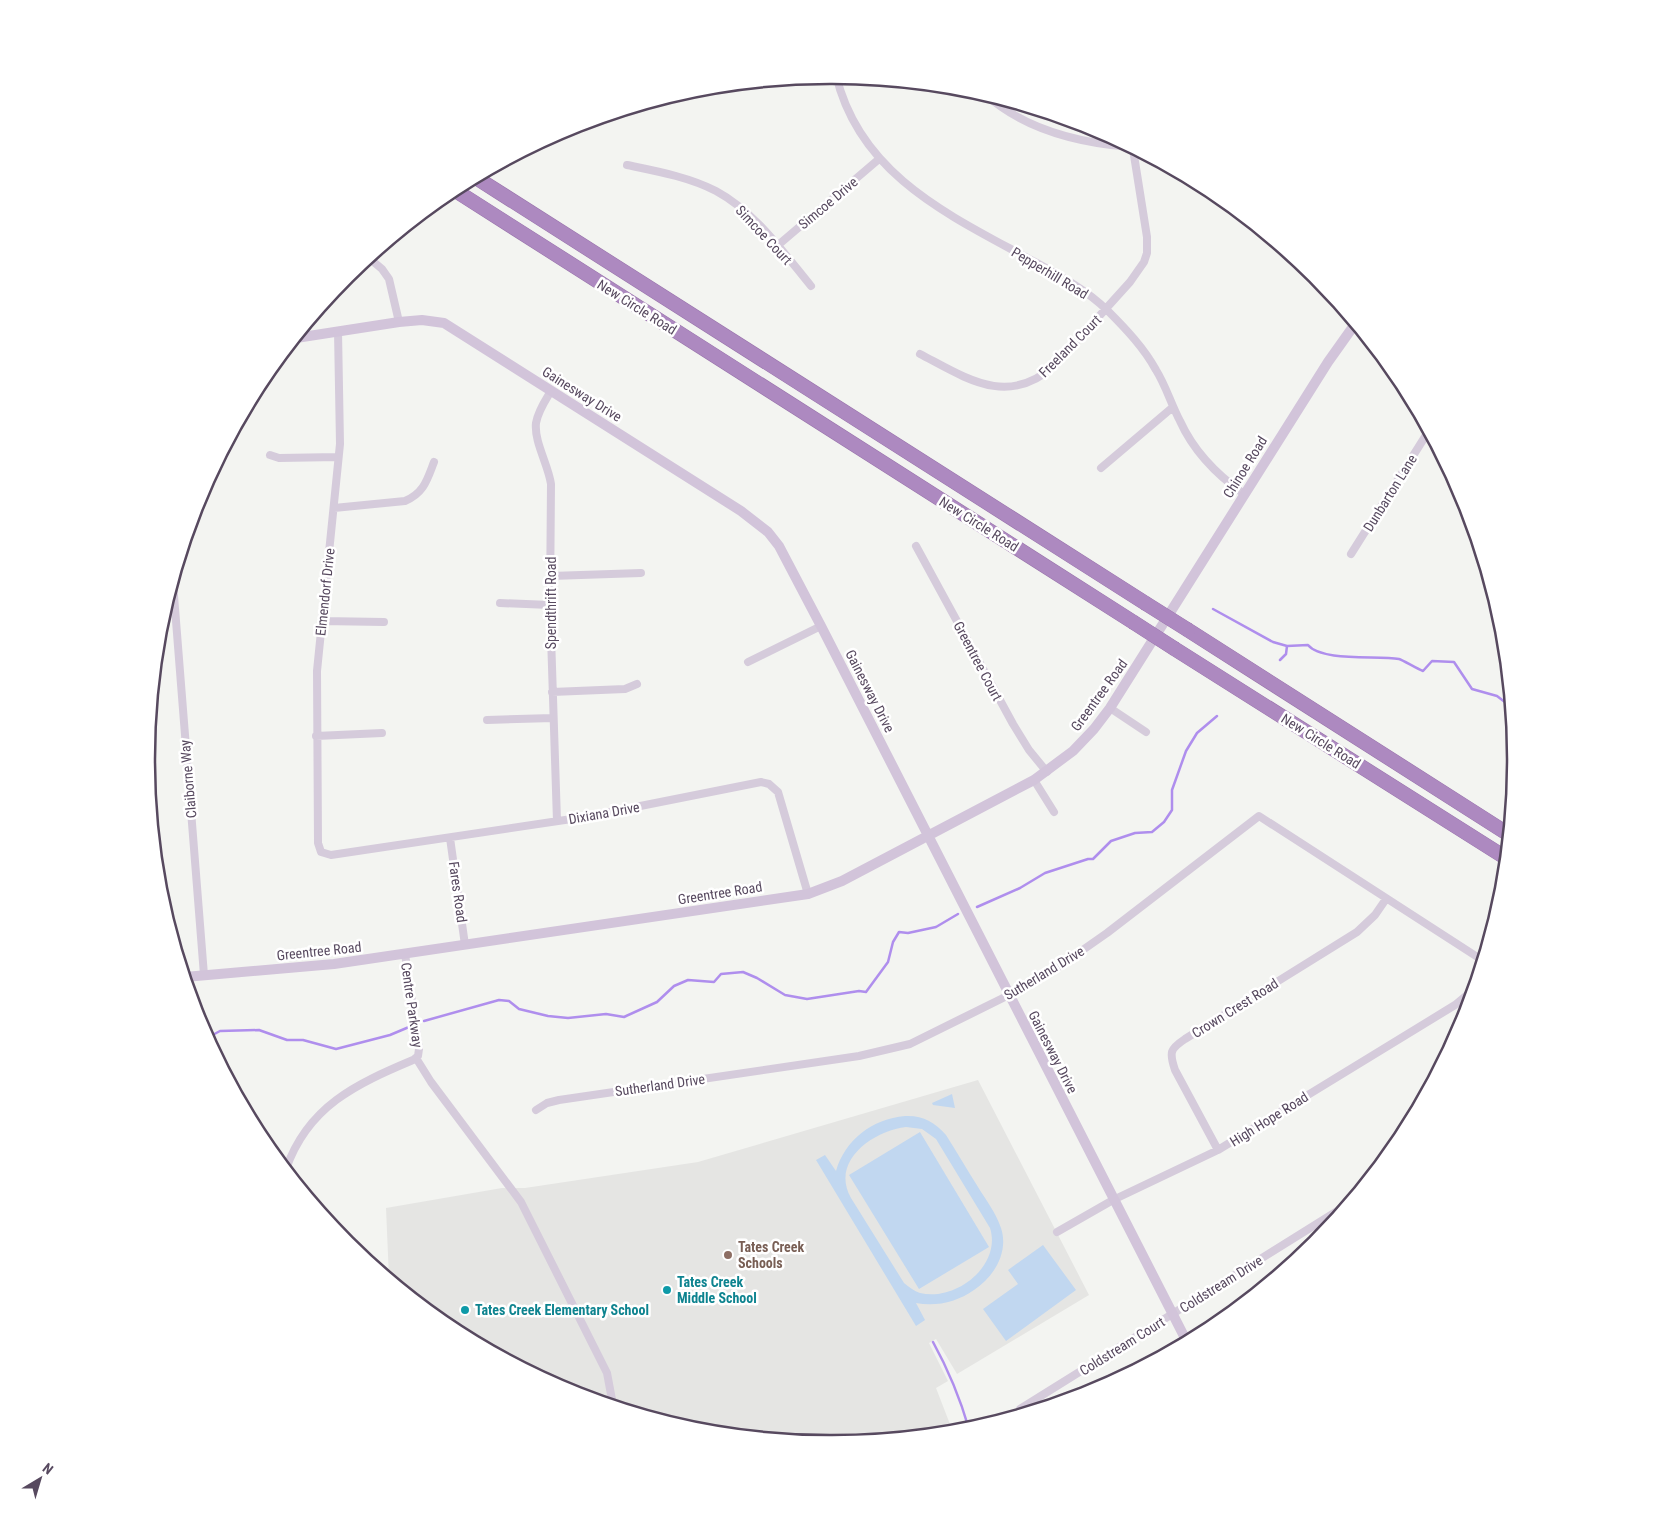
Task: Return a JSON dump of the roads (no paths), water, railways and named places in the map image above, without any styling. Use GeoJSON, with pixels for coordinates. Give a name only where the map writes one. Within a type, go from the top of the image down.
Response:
{"type":"FeatureCollection","features":[{"type":"Feature","properties":{"kind":"highway","name":"New Circle Road"},"geometry":{"type":"LineString","coordinates":[[481,182],[1503,831]]}},
{"type":"Feature","properties":{"kind":"highway","name":"New Circle Road"},"geometry":{"type":"LineString","coordinates":[[460,195],[1500,854]]}},
{"type":"Feature","properties":{"kind":"street","name":"Pepperhill Road"},"geometry":{"type":"LineString","coordinates":[[839,84],[845,105],[861,134],[879,159],[906,184],[943,211],[1054,272],[1081,289],[1106,309],[1129,333],[1151,361],[1188,438],[1198,452],[1220,476],[1244,494]]}},
{"type":"Feature","properties":{"kind":"street"},"geometry":{"type":"LineString","coordinates":[[1001,106],[1014,115],[1054,133],[1112,145]]}},
{"type":"Feature","properties":{"kind":"street","name":"Freeland Court"},"geometry":{"type":"LineString","coordinates":[[920,354],[976,382],[991,386],[1017,385],[1035,380],[1045,374],[1139,272],[1147,253],[1148,237],[1133,155]]}},
{"type":"Feature","properties":{"kind":"street","name":"Simcoe Drive"},"geometry":{"type":"LineString","coordinates":[[777,246],[879,159]]}},
{"type":"Feature","properties":{"kind":"street","name":"Simcoe Court"},"geometry":{"type":"LineString","coordinates":[[627,165],[699,183],[714,190],[744,211],[811,286]]}},
{"type":"Feature","properties":{"kind":"street"},"geometry":{"type":"LineString","coordinates":[[374,262],[389,279],[399,322]]}},
{"type":"Feature","properties":{"kind":"street","name":"Gainesway Drive"},"geometry":{"type":"LineString","coordinates":[[304,337],[399,322],[422,320],[444,323],[757,522],[768,532],[779,546],[821,626],[1183,1336]]}},
{"type":"Feature","properties":{"kind":"street","name":"Chinoe Road"},"geometry":{"type":"LineString","coordinates":[[1161,627],[1340,343],[1351,329]]}},
{"type":"Feature","properties":{"kind":"street","name":"Elmendorf Drive"},"geometry":{"type":"LineString","coordinates":[[321,852],[318,844],[317,671],[341,432],[338,332]]}},
{"type":"Feature","properties":{"kind":"street","name":"Spendthrift Road"},"geometry":{"type":"LineString","coordinates":[[551,391],[539,413],[536,422],[536,432],[551,484],[550,605],[557,821]]}},
{"type":"Feature","properties":{"kind":"street"},"geometry":{"type":"LineString","coordinates":[[1101,468],[1173,407]]}},
{"type":"Feature","properties":{"kind":"street","name":"Dunbarton Lane"},"geometry":{"type":"LineString","coordinates":[[1351,554],[1424,438]]}},
{"type":"Feature","properties":{"kind":"street"},"geometry":{"type":"LineString","coordinates":[[270,455],[279,458],[338,457]]}},
{"type":"Feature","properties":{"kind":"street"},"geometry":{"type":"LineString","coordinates":[[334,508],[405,501],[415,497],[425,484],[434,462]]}},
{"type":"Feature","properties":{"kind":"street","name":"Greentree Court"},"geometry":{"type":"LineString","coordinates":[[916,546],[1013,724],[1029,750],[1047,772]]}},
{"type":"Feature","properties":{"kind":"street"},"geometry":{"type":"LineString","coordinates":[[551,576],[641,573]]}},
{"type":"Feature","properties":{"kind":"street","name":"Claiborne Way"},"geometry":{"type":"LineString","coordinates":[[174,601],[204,975]]}},
{"type":"Feature","properties":{"kind":"street"},"geometry":{"type":"LineString","coordinates":[[500,603],[550,605]]}},
{"type":"Feature","properties":{"kind":"street"},"geometry":{"type":"LineString","coordinates":[[322,621],[384,622]]}},
{"type":"Feature","properties":{"kind":"street"},"geometry":{"type":"LineString","coordinates":[[748,662],[821,626]]}},
{"type":"Feature","properties":{"kind":"street","name":"Greentree Road"},"geometry":{"type":"LineString","coordinates":[[191,976],[334,964],[808,894],[828,888],[1047,772],[1073,751],[1094,729],[1110,708],[1161,627]]}},
{"type":"Feature","properties":{"kind":"street"},"geometry":{"type":"LineString","coordinates":[[552,692],[625,689],[637,684]]}},
{"type":"Feature","properties":{"kind":"street"},"geometry":{"type":"LineString","coordinates":[[1110,708],[1146,732]]}},
{"type":"Feature","properties":{"kind":"street"},"geometry":{"type":"LineString","coordinates":[[487,720],[553,718]]}},
{"type":"Feature","properties":{"kind":"street"},"geometry":{"type":"LineString","coordinates":[[316,736],[382,732]]}},
{"type":"Feature","properties":{"kind":"street"},"geometry":{"type":"LineString","coordinates":[[1034,780],[1054,812]]}},
{"type":"Feature","properties":{"kind":"street","name":"Dixiana Drive"},"geometry":{"type":"LineString","coordinates":[[321,852],[331,855],[557,821],[634,808],[761,782],[769,784],[778,792],[808,894]]}},
{"type":"Feature","properties":{"kind":"street","name":"Sutherland Drive"},"geometry":{"type":"LineString","coordinates":[[536,1110],[547,1103],[559,1100],[859,1056],[910,1044],[1009,995],[1057,968],[1107,933],[1259,816],[1477,957]]}},
{"type":"Feature","properties":{"kind":"street","name":"Fares Road"},"geometry":{"type":"LineString","coordinates":[[450,838],[466,945]]}},
{"type":"Feature","properties":{"kind":"street","name":"Crown Crest Road"},"geometry":{"type":"LineString","coordinates":[[1218,1150],[1175,1070],[1171,1058],[1172,1051],[1185,1039],[1357,932],[1375,915],[1386,899]]}},
{"type":"Feature","properties":{"kind":"street","name":"Centre Parkway"},"geometry":{"type":"LineString","coordinates":[[289,1163],[312,1122],[331,1103],[354,1086],[416,1058],[419,1049],[405,954]]}},
{"type":"Feature","properties":{"kind":"street","name":"High Hope Road"},"geometry":{"type":"LineString","coordinates":[[1056,1232],[1114,1200],[1218,1150],[1463,999]]}},
{"type":"Feature","properties":{"kind":"street"},"geometry":{"type":"LineString","coordinates":[[416,1058],[431,1082],[522,1202],[607,1373],[612,1398]]}},
{"type":"Feature","properties":{"kind":"street","name":"Coldstream Drive"},"geometry":{"type":"LineString","coordinates":[[1172,1314],[1327,1217]]}},
{"type":"Feature","properties":{"kind":"street","name":"Coldstream Court"},"geometry":{"type":"LineString","coordinates":[[1021,1407],[1172,1314]]}},
{"type":"Feature","properties":{"kind":"waterway"},"geometry":{"type":"LineString","coordinates":[[1213,609],[1273,642],[1287,646]]}},
{"type":"Feature","properties":{"kind":"waterway"},"geometry":{"type":"LineString","coordinates":[[1280,660],[1286,654],[1287,646],[1308,645],[1325,654],[1337,656],[1399,659],[1423,671],[1432,661],[1454,662],[1472,689],[1497,696],[1504,701]]}},
{"type":"Feature","properties":{"kind":"waterway"},"geometry":{"type":"LineString","coordinates":[[977,907],[1020,888],[1045,873],[1093,859],[1111,841],[1135,833],[1152,832],[1164,822],[1172,810],[1172,790],[1186,751],[1197,733],[1217,716]]}},
{"type":"Feature","properties":{"kind":"waterway"},"geometry":{"type":"LineString","coordinates":[[424,1021],[499,1000],[509,1001],[519,1009],[548,1016],[568,1018],[606,1014],[624,1017],[657,1002],[674,986],[688,980],[714,982],[721,974],[743,972],[785,995],[807,999],[859,991],[866,992],[888,962],[893,942],[899,932],[908,933],[936,927],[958,914]]}},
{"type":"Feature","properties":{"kind":"waterway"},"geometry":{"type":"LineString","coordinates":[[214,1034],[220,1031],[259,1030],[287,1040],[303,1040],[336,1049],[390,1035],[409,1027]]}},
{"type":"Feature","properties":{"kind":"waterway"},"geometry":{"type":"LineString","coordinates":[[933,1342],[954,1385],[967,1421]]}},
{"type":"Feature","properties":{"kind":"place","name":"Tates Creek Schools"},"geometry":{"type":"Point","coordinates":[728,1255]}},
{"type":"Feature","properties":{"kind":"place","name":"Tates Creek Middle School"},"geometry":{"type":"Point","coordinates":[667,1290]}},
{"type":"Feature","properties":{"kind":"place","name":"Tates Creek Elementary School"},"geometry":{"type":"Point","coordinates":[465,1310]}}]}
